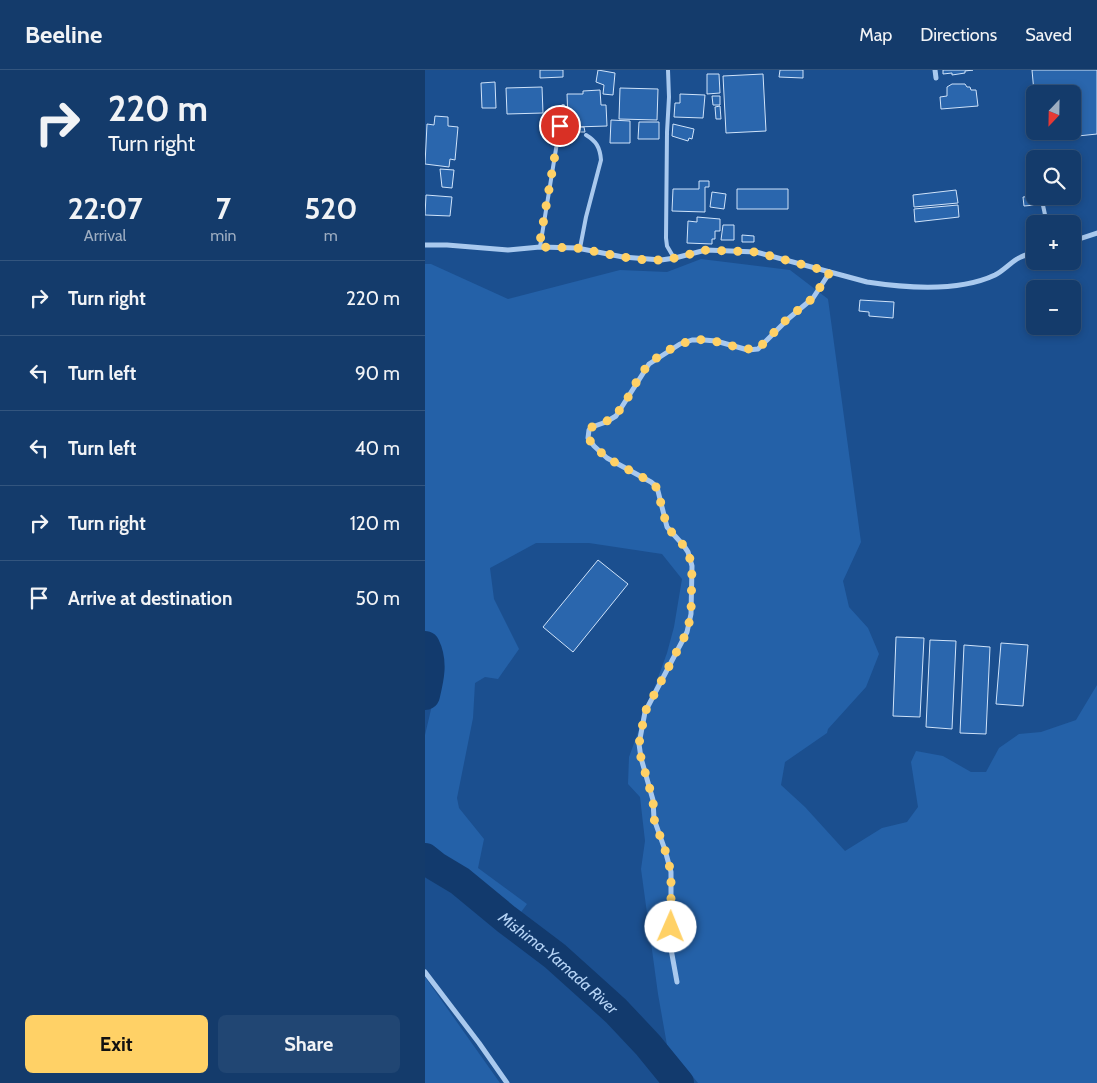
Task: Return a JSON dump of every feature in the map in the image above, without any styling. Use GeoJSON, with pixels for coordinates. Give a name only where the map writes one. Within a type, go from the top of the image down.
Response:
{"type":"FeatureCollection","features":[{"type":"Feature","properties":{"kind":"street"},"geometry":{"type":"LineString","coordinates":[[935,70],[936,78]]}},
{"type":"Feature","properties":{"kind":"street"},"geometry":{"type":"LineString","coordinates":[[1081,238],[1097,233]]}},
{"type":"Feature","properties":{"kind":"street"},"geometry":{"type":"LineString","coordinates":[[425,246],[447,245],[508,250],[539,247],[581,248],[638,259],[661,260],[706,250],[756,252],[885,285],[927,286],[967,284],[996,274],[1017,258],[1026,255]]}},
{"type":"Feature","properties":{"kind":"street"},"geometry":{"type":"LineString","coordinates":[[677,982],[671,949],[671,872],[654,819],[653,800],[639,744],[645,712],[687,632],[691,614],[692,566],[688,552],[667,527],[657,488],[651,482],[619,466],[601,453],[588,438],[588,434],[592,427],[616,416],[643,372],[649,364],[659,357],[680,344],[692,340],[716,341],[749,350],[758,349],[787,319],[813,298],[830,272]]}},
{"type":"Feature","properties":{"kind":"street"},"geometry":{"type":"LineString","coordinates":[[425,972],[507,1083]]}},
{"type":"Feature","properties":{"kind":"lane"},"geometry":{"type":"LineString","coordinates":[[668,70],[666,238],[667,246],[675,258]]}},
{"type":"Feature","properties":{"kind":"lane"},"geometry":{"type":"LineString","coordinates":[[539,247],[563,106]]}},
{"type":"Feature","properties":{"kind":"lane"},"geometry":{"type":"LineString","coordinates":[[581,248],[586,217],[601,160],[600,150],[594,140],[586,135]]}},
{"type":"Feature","properties":{"kind":"shaded area"},"geometry":{"type":"Polygon","coordinates":[[[701,259],[790,270],[828,299],[861,542],[843,581],[849,607],[868,628],[879,654],[866,687],[828,729],[827,733],[785,762],[781,785],[805,807],[845,851],[882,828],[907,822],[918,807],[911,762],[916,751],[943,756],[971,772],[986,772],[999,748],[1019,734],[1041,732],[1076,720],[1097,685],[1097,1083],[698,1083],[667,1045],[641,869],[645,841],[640,797],[628,784],[629,757],[667,653],[674,627],[682,579],[662,554],[589,543],[536,543],[490,568],[494,599],[519,649],[498,679],[485,677],[475,683],[473,718],[457,798],[459,808],[484,839],[478,868],[527,904],[516,919],[482,889],[425,852],[425,735],[433,701],[439,658],[432,638],[425,633],[425,264],[431,264],[508,299],[620,270],[667,272],[701,259]]]}},
{"type":"Feature","properties":{"kind":"shaded area"},"geometry":{"type":"Polygon","coordinates":[[[425,977],[500,1083],[425,1083],[425,977]]]}},
{"type":"Feature","properties":{"kind":"building"},"geometry":{"type":"Polygon","coordinates":[[[540,70],[563,70],[563,77],[540,78],[540,70]]]}},
{"type":"Feature","properties":{"kind":"building"},"geometry":{"type":"Polygon","coordinates":[[[598,70],[615,73],[613,95],[603,94],[604,85],[596,82],[598,70]]]}},
{"type":"Feature","properties":{"kind":"building"},"geometry":{"type":"Polygon","coordinates":[[[780,70],[803,70],[803,78],[779,77],[780,70]]]}},
{"type":"Feature","properties":{"kind":"building"},"geometry":{"type":"Polygon","coordinates":[[[943,70],[973,70],[952,75],[952,73],[943,74],[943,70]]]}},
{"type":"Feature","properties":{"kind":"building"},"geometry":{"type":"Polygon","coordinates":[[[1032,70],[1097,70],[1097,134],[1081,136],[1081,85],[1033,85],[1032,70]]]}},
{"type":"Feature","properties":{"kind":"building"},"geometry":{"type":"Polygon","coordinates":[[[707,74],[719,74],[720,93],[707,94],[707,74]]]}},
{"type":"Feature","properties":{"kind":"building"},"geometry":{"type":"Polygon","coordinates":[[[763,74],[766,131],[726,133],[723,76],[763,74]]]}},
{"type":"Feature","properties":{"kind":"building"},"geometry":{"type":"Polygon","coordinates":[[[495,82],[496,108],[482,108],[481,83],[495,82]]]}},
{"type":"Feature","properties":{"kind":"building"},"geometry":{"type":"Polygon","coordinates":[[[952,84],[965,84],[971,90],[976,90],[978,106],[941,109],[940,97],[947,96],[947,87],[952,84]]]}},
{"type":"Feature","properties":{"kind":"building"},"geometry":{"type":"Polygon","coordinates":[[[542,87],[543,113],[507,114],[506,88],[542,87]]]}},
{"type":"Feature","properties":{"kind":"building"},"geometry":{"type":"Polygon","coordinates":[[[620,88],[658,89],[657,120],[619,119],[620,88]]]}},
{"type":"Feature","properties":{"kind":"building"},"geometry":{"type":"Polygon","coordinates":[[[600,90],[601,105],[606,105],[607,126],[575,127],[575,122],[568,119],[567,94],[583,94],[583,91],[600,90]]]}},
{"type":"Feature","properties":{"kind":"building"},"geometry":{"type":"Polygon","coordinates":[[[680,94],[705,95],[703,118],[674,117],[675,103],[680,103],[680,94]]]}},
{"type":"Feature","properties":{"kind":"building"},"geometry":{"type":"Polygon","coordinates":[[[712,96],[720,96],[720,105],[713,105],[712,96]]]}},
{"type":"Feature","properties":{"kind":"building"},"geometry":{"type":"Polygon","coordinates":[[[720,106],[721,119],[716,119],[715,107],[720,106]]]}},
{"type":"Feature","properties":{"kind":"building"},"geometry":{"type":"Polygon","coordinates":[[[435,116],[448,117],[448,126],[458,127],[455,160],[450,159],[449,167],[425,164],[427,124],[434,125],[435,116]]]}},
{"type":"Feature","properties":{"kind":"building"},"geometry":{"type":"Polygon","coordinates":[[[611,120],[630,121],[630,143],[610,143],[611,120]]]}},
{"type":"Feature","properties":{"kind":"building"},"geometry":{"type":"Polygon","coordinates":[[[639,122],[659,122],[659,139],[638,139],[639,122]]]}},
{"type":"Feature","properties":{"kind":"building"},"geometry":{"type":"Polygon","coordinates":[[[673,124],[694,129],[692,139],[689,138],[688,141],[672,136],[673,124]]]}},
{"type":"Feature","properties":{"kind":"building"},"geometry":{"type":"Polygon","coordinates":[[[575,127],[584,127],[585,132],[575,132],[575,127]]]}},
{"type":"Feature","properties":{"kind":"building"},"geometry":{"type":"Polygon","coordinates":[[[440,169],[454,170],[452,188],[442,187],[440,169]]]}},
{"type":"Feature","properties":{"kind":"building"},"geometry":{"type":"Polygon","coordinates":[[[699,181],[709,181],[709,187],[705,187],[705,212],[672,211],[673,189],[699,189],[699,181]]]}},
{"type":"Feature","properties":{"kind":"building"},"geometry":{"type":"Polygon","coordinates":[[[737,189],[788,189],[788,209],[737,209],[737,189]]]}},
{"type":"Feature","properties":{"kind":"building"},"geometry":{"type":"Polygon","coordinates":[[[956,190],[958,203],[914,207],[913,195],[956,190]]]}},
{"type":"Feature","properties":{"kind":"building"},"geometry":{"type":"Polygon","coordinates":[[[712,192],[726,194],[724,209],[710,207],[712,192]]]}},
{"type":"Feature","properties":{"kind":"building"},"geometry":{"type":"Polygon","coordinates":[[[426,195],[452,197],[450,216],[425,215],[426,195]]]}},
{"type":"Feature","properties":{"kind":"building"},"geometry":{"type":"Polygon","coordinates":[[[1023,197],[1026,197],[1026,205],[1035,205],[1024,206],[1023,197]]]}},
{"type":"Feature","properties":{"kind":"building"},"geometry":{"type":"Polygon","coordinates":[[[958,205],[959,217],[915,222],[914,209],[958,205]]]}},
{"type":"Feature","properties":{"kind":"building"},"geometry":{"type":"Polygon","coordinates":[[[697,217],[720,219],[720,231],[715,231],[715,239],[712,239],[712,244],[687,243],[688,221],[697,222],[697,217]]]}},
{"type":"Feature","properties":{"kind":"building"},"geometry":{"type":"Polygon","coordinates":[[[723,225],[734,225],[734,240],[721,240],[723,225]]]}},
{"type":"Feature","properties":{"kind":"building"},"geometry":{"type":"Polygon","coordinates":[[[742,235],[754,236],[754,242],[742,242],[742,235]]]}},
{"type":"Feature","properties":{"kind":"building"},"geometry":{"type":"Polygon","coordinates":[[[860,300],[894,302],[893,318],[869,316],[869,312],[859,311],[860,300]]]}},
{"type":"Feature","properties":{"kind":"building"},"geometry":{"type":"Polygon","coordinates":[[[598,560],[628,584],[573,652],[543,627],[598,560]]]}},
{"type":"Feature","properties":{"kind":"building"},"geometry":{"type":"Polygon","coordinates":[[[896,637],[924,638],[920,717],[893,716],[896,637]]]}},
{"type":"Feature","properties":{"kind":"building"},"geometry":{"type":"Polygon","coordinates":[[[930,640],[956,641],[952,729],[926,727],[930,640]]]}},
{"type":"Feature","properties":{"kind":"building"},"geometry":{"type":"Polygon","coordinates":[[[1001,643],[1028,645],[1023,706],[996,704],[1001,643]]]}},
{"type":"Feature","properties":{"kind":"building"},"geometry":{"type":"Polygon","coordinates":[[[964,645],[990,647],[986,734],[960,733],[964,645]]]}},
{"type":"Feature","properties":{"kind":"waterway","name":"Mishima-Yamada River"},"geometry":{"type":"LineString","coordinates":[[425,646],[430,664],[425,695]]}},
{"type":"Feature","properties":{"kind":"waterway","name":"Mishima-Yamada River"},"geometry":{"type":"LineString","coordinates":[[425,858],[460,881],[555,956],[616,1011],[648,1045],[679,1083]]}},
{"type":"Feature","properties":{"kind":"route"},"geometry":{"type":"LineString","coordinates":[[560,126],[539,247],[577,248],[645,260],[667,260],[706,250],[756,252],[830,272],[813,298],[787,319],[758,349],[749,350],[716,341],[692,340],[680,344],[659,357],[649,364],[643,372],[616,416],[592,427],[588,434],[588,438],[594,446],[607,458],[651,482],[657,488],[667,527],[688,552],[692,566],[691,614],[687,632],[645,712],[639,744],[645,776],[653,800],[654,819],[671,872],[671,927]]}}]}
